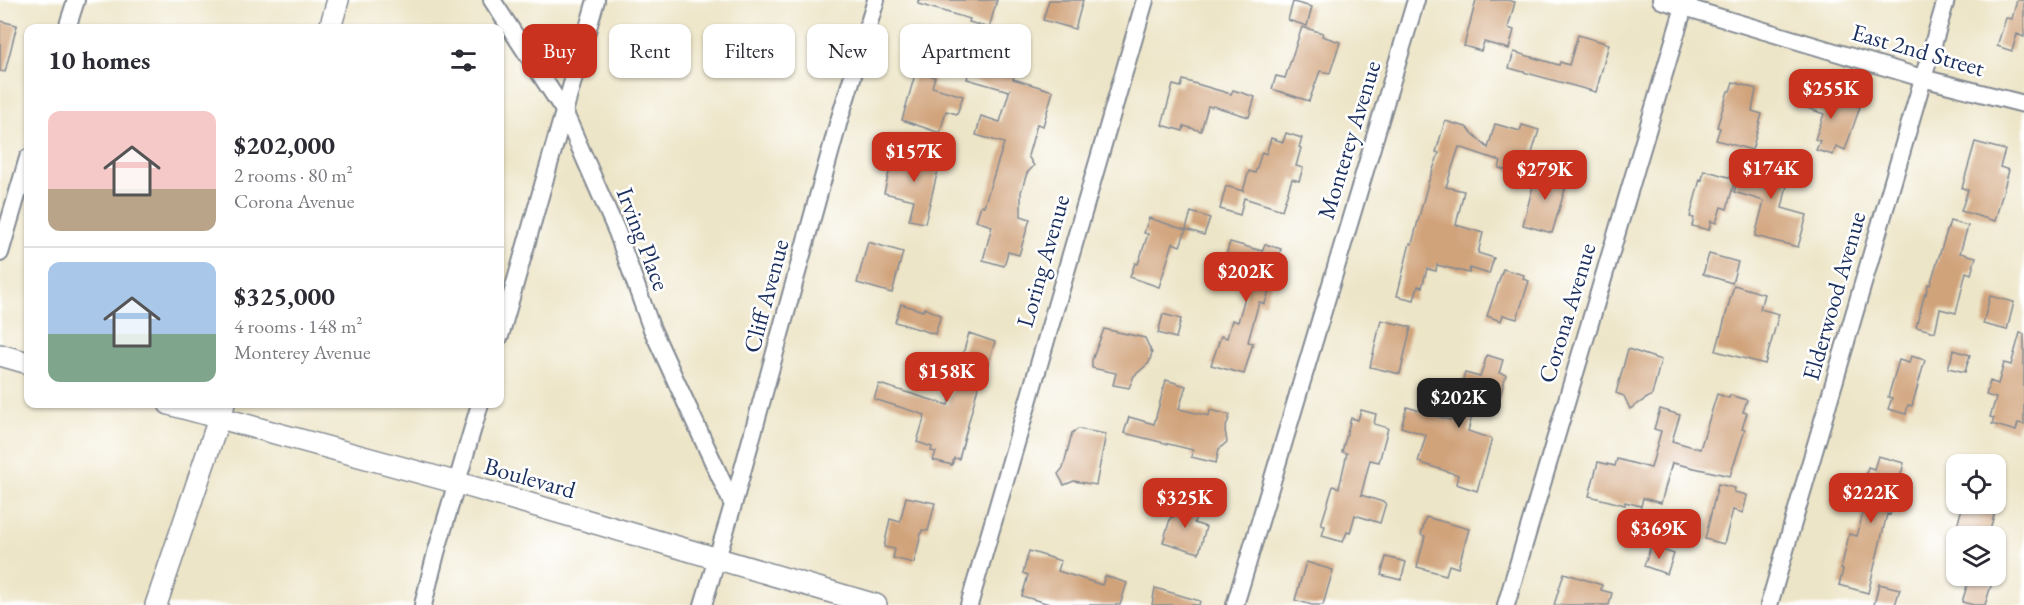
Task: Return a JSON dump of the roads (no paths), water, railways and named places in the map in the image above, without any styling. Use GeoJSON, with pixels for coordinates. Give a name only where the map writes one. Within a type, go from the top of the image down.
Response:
{"type":"FeatureCollection","features":[{"type":"Feature","properties":{"kind":"street"},"geometry":{"type":"LineString","coordinates":[[68,24],[76,0]]}},
{"type":"Feature","properties":{"kind":"street"},"geometry":{"type":"LineString","coordinates":[[331,24],[338,0]]}},
{"type":"Feature","properties":{"kind":"street","name":"Irving Place"},"geometry":{"type":"LineString","coordinates":[[492,0],[563,109],[617,232],[651,327],[733,505]]}},
{"type":"Feature","properties":{"kind":"street"},"geometry":{"type":"LineString","coordinates":[[504,322],[596,0]]}},
{"type":"Feature","properties":{"kind":"street","name":"Cliff Avenue"},"geometry":{"type":"LineString","coordinates":[[703,605],[733,505],[838,124],[876,0]]}},
{"type":"Feature","properties":{"kind":"street","name":"Loring Avenue"},"geometry":{"type":"LineString","coordinates":[[969,605],[1145,0]]}},
{"type":"Feature","properties":{"kind":"street","name":"Monterey Avenue"},"geometry":{"type":"LineString","coordinates":[[1235,605],[1416,0]]}},
{"type":"Feature","properties":{"kind":"street","name":"East 2nd Street"},"geometry":{"type":"LineString","coordinates":[[1661,0],[1685,3],[1922,78],[2024,104]]}},
{"type":"Feature","properties":{"kind":"street","name":"Elderwood Avenue"},"geometry":{"type":"LineString","coordinates":[[1769,605],[1946,0]]}},
{"type":"Feature","properties":{"kind":"street","name":"Corona Avenue"},"geometry":{"type":"LineString","coordinates":[[1506,605],[1685,3]]}},
{"type":"Feature","properties":{"kind":"street"},"geometry":{"type":"LineString","coordinates":[[0,253],[24,172]]}},
{"type":"Feature","properties":{"kind":"street"},"geometry":{"type":"LineString","coordinates":[[0,356],[24,362]]}},
{"type":"Feature","properties":{"kind":"street","name":"Boulevard"},"geometry":{"type":"LineString","coordinates":[[199,408],[222,411],[458,483],[876,605]]}},
{"type":"Feature","properties":{"kind":"street"},"geometry":{"type":"LineString","coordinates":[[423,605],[479,408]]}},
{"type":"Feature","properties":{"kind":"street"},"geometry":{"type":"LineString","coordinates":[[156,605],[222,411]]}}]}
